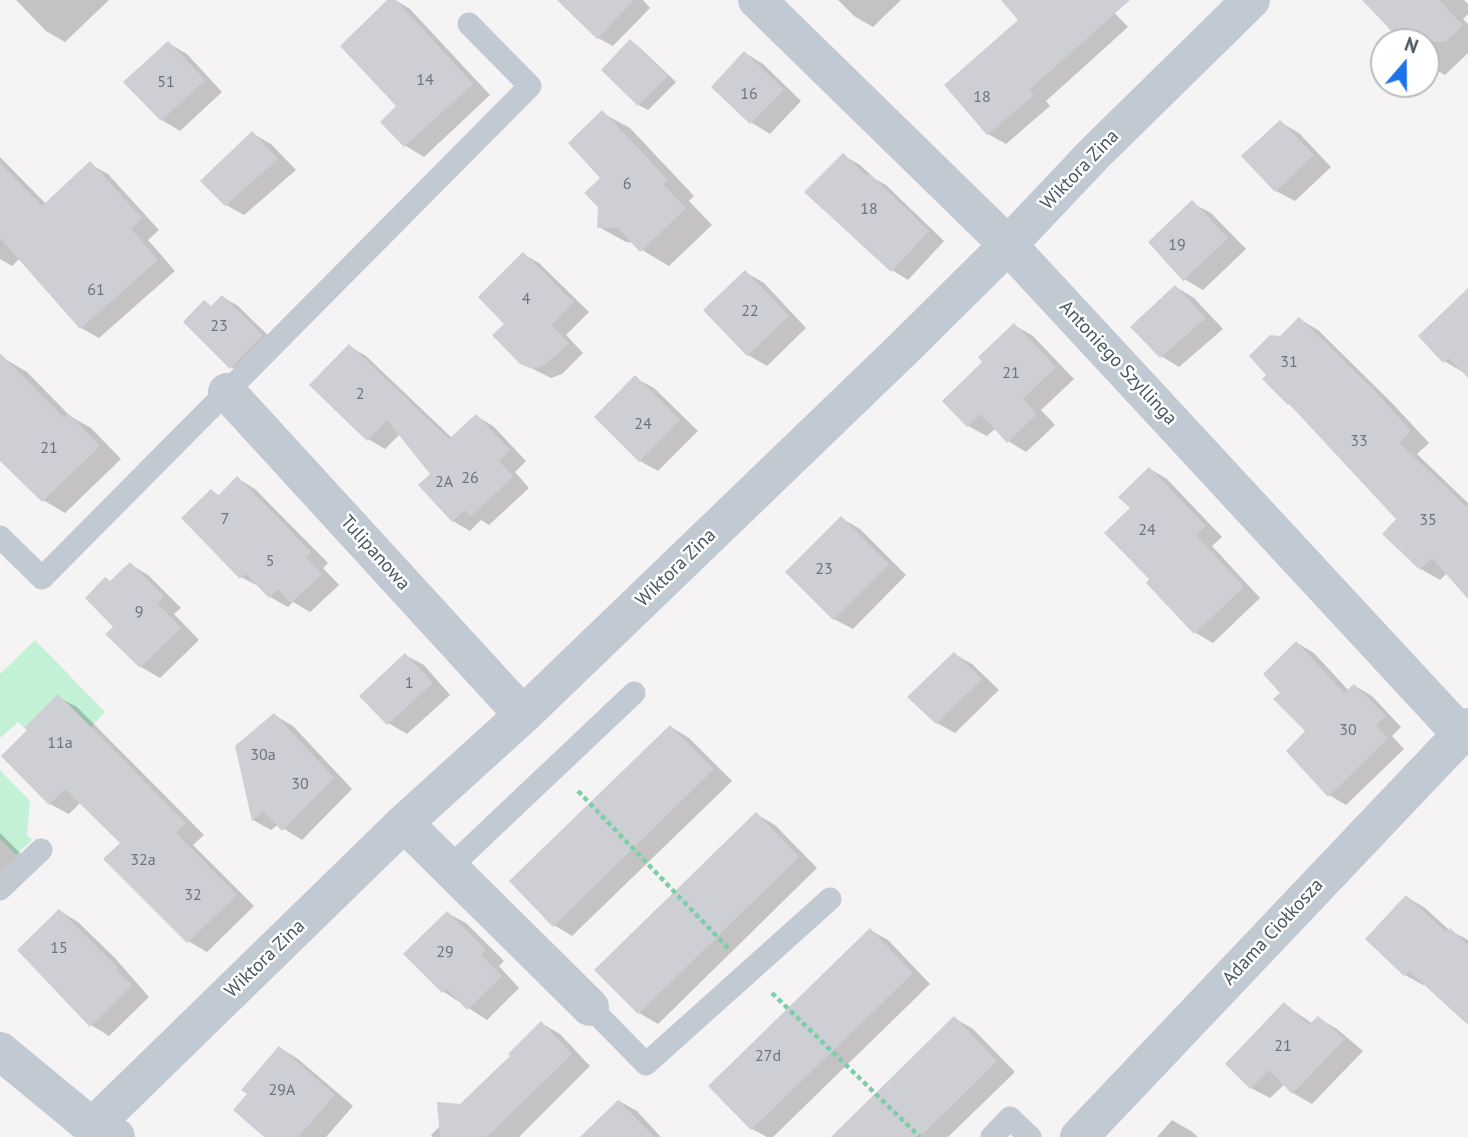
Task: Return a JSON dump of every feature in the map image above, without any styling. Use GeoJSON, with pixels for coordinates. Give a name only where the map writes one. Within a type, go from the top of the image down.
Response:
{"type":"FeatureCollection","features":[{"type":"Feature","properties":{"kind":"street","name":"Antoniego Szyllinga"},"geometry":{"type":"LineString","coordinates":[[757,0],[1008,245],[1466,732]]}},
{"type":"Feature","properties":{"kind":"street","name":"Wiktora Zina"},"geometry":{"type":"LineString","coordinates":[[105,1132],[404,823],[523,715],[904,348],[1008,245],[1095,153],[1251,0]]}},
{"type":"Feature","properties":{"kind":"street","name":"Tulipanowa"},"geometry":{"type":"LineString","coordinates":[[227,392],[523,715]]}},
{"type":"Feature","properties":{"kind":"street","name":"Adama Ciołkosza"},"geometry":{"type":"LineString","coordinates":[[1079,1137],[1466,732]]}},
{"type":"Feature","properties":{"kind":"street"},"geometry":{"type":"LineString","coordinates":[[404,823],[590,1007]]}},
{"type":"Feature","properties":{"kind":"street"},"geometry":{"type":"LineString","coordinates":[[0,1052],[105,1132]]}},
{"type":"Feature","properties":{"kind":"lane"},"geometry":{"type":"LineString","coordinates":[[0,537],[42,578],[530,86],[468,24]]}},
{"type":"Feature","properties":{"kind":"lane"},"geometry":{"type":"LineString","coordinates":[[449,868],[634,693]]}},
{"type":"Feature","properties":{"kind":"lane"},"geometry":{"type":"LineString","coordinates":[[0,889],[41,850]]}},
{"type":"Feature","properties":{"kind":"lane"},"geometry":{"type":"LineString","coordinates":[[590,1007],[646,1064],[830,899]]}},
{"type":"Feature","properties":{"kind":"lane"},"geometry":{"type":"LineString","coordinates":[[992,1137],[1010,1118],[1030,1137]]}},
{"type":"Feature","properties":{"kind":"green space"},"geometry":{"type":"Polygon","coordinates":[[[35,640],[105,712],[90,728],[24,728],[18,722],[0,738],[0,674],[35,640]]]}},
{"type":"Feature","properties":{"kind":"green space"},"geometry":{"type":"Polygon","coordinates":[[[0,770],[30,801],[27,835],[32,840],[16,855],[0,839],[0,770]]]}},
{"type":"Feature","properties":{"kind":"building"},"geometry":{"type":"Polygon","coordinates":[[[387,0],[396,0],[473,84],[404,147],[380,122],[396,106],[340,46],[387,0]]]}},
{"type":"Feature","properties":{"kind":"building"},"geometry":{"type":"Polygon","coordinates":[[[557,0],[634,0],[597,39],[557,0]]]}},
{"type":"Feature","properties":{"kind":"building"},"geometry":{"type":"Polygon","coordinates":[[[1001,0],[1130,0],[1029,90],[1034,95],[987,135],[944,85],[1018,20],[1001,0]]]}},
{"type":"Feature","properties":{"kind":"building"},"geometry":{"type":"Polygon","coordinates":[[[1362,0],[1439,0],[1463,25],[1445,42],[1440,42],[1440,28],[1389,28],[1362,0]]]}},
{"type":"Feature","properties":{"kind":"building"},"geometry":{"type":"Polygon","coordinates":[[[630,39],[668,76],[638,106],[601,70],[630,39]]]}},
{"type":"Feature","properties":{"kind":"building"},"geometry":{"type":"Polygon","coordinates":[[[168,41],[205,80],[161,121],[123,82],[168,41]]]}},
{"type":"Feature","properties":{"kind":"building"},"geometry":{"type":"Polygon","coordinates":[[[744,51],[784,90],[750,124],[711,87],[744,51]]]}},
{"type":"Feature","properties":{"kind":"building"},"geometry":{"type":"Polygon","coordinates":[[[602,110],[668,180],[663,184],[686,208],[640,252],[618,228],[597,228],[598,207],[584,193],[600,178],[568,143],[602,110]]]}},
{"type":"Feature","properties":{"kind":"building"},"geometry":{"type":"Polygon","coordinates":[[[1280,120],[1314,155],[1275,192],[1241,156],[1280,120]]]}},
{"type":"Feature","properties":{"kind":"building"},"geometry":{"type":"Polygon","coordinates":[[[252,131],[278,159],[225,206],[200,181],[252,131]]]}},
{"type":"Feature","properties":{"kind":"building"},"geometry":{"type":"Polygon","coordinates":[[[843,153],[867,176],[869,173],[929,231],[891,272],[804,192],[843,153]]]}},
{"type":"Feature","properties":{"kind":"building"},"geometry":{"type":"Polygon","coordinates":[[[90,161],[142,218],[131,229],[158,260],[80,329],[0,238],[0,163],[42,206],[90,161]]]}},
{"type":"Feature","properties":{"kind":"building"},"geometry":{"type":"Polygon","coordinates":[[[1192,200],[1228,238],[1183,281],[1148,242],[1192,200]]]}},
{"type":"Feature","properties":{"kind":"building"},"geometry":{"type":"Polygon","coordinates":[[[523,252],[574,302],[551,325],[569,343],[545,365],[533,369],[520,364],[492,335],[504,324],[478,297],[523,252]]]}},
{"type":"Feature","properties":{"kind":"building"},"geometry":{"type":"Polygon","coordinates":[[[745,270],[789,316],[747,356],[703,310],[745,270]]]}},
{"type":"Feature","properties":{"kind":"building"},"geometry":{"type":"Polygon","coordinates":[[[1175,285],[1206,318],[1160,358],[1130,327],[1175,285]]]}},
{"type":"Feature","properties":{"kind":"building"},"geometry":{"type":"Polygon","coordinates":[[[1468,288],[1468,378],[1449,358],[1443,363],[1418,336],[1468,288]]]}},
{"type":"Feature","properties":{"kind":"building"},"geometry":{"type":"Polygon","coordinates":[[[222,295],[263,335],[230,369],[183,322],[204,300],[211,306],[222,295]]]}},
{"type":"Feature","properties":{"kind":"building"},"geometry":{"type":"Polygon","coordinates":[[[1299,317],[1375,391],[1411,431],[1399,443],[1468,508],[1468,599],[1432,558],[1420,570],[1382,534],[1396,519],[1289,404],[1262,379],[1266,375],[1249,356],[1270,335],[1280,336],[1299,317]]]}},
{"type":"Feature","properties":{"kind":"building"},"geometry":{"type":"Polygon","coordinates":[[[1014,323],[1056,367],[1023,399],[1037,414],[1007,443],[981,414],[967,427],[942,401],[982,362],[978,357],[1014,323]]]}},
{"type":"Feature","properties":{"kind":"building"},"geometry":{"type":"Polygon","coordinates":[[[349,344],[449,439],[476,414],[510,450],[499,461],[513,477],[471,516],[465,510],[452,522],[418,485],[430,474],[387,420],[367,441],[309,385],[349,344]]]}},
{"type":"Feature","properties":{"kind":"building"},"geometry":{"type":"Polygon","coordinates":[[[0,353],[64,418],[68,413],[100,446],[42,502],[0,461],[0,353]]]}},
{"type":"Feature","properties":{"kind":"building"},"geometry":{"type":"Polygon","coordinates":[[[635,375],[680,420],[639,462],[594,417],[635,375]]]}},
{"type":"Feature","properties":{"kind":"building"},"geometry":{"type":"Polygon","coordinates":[[[1149,467],[1206,526],[1196,535],[1244,587],[1194,634],[1146,583],[1149,579],[1104,533],[1130,508],[1118,497],[1149,467]]]}},
{"type":"Feature","properties":{"kind":"building"},"geometry":{"type":"Polygon","coordinates":[[[237,476],[311,552],[306,557],[322,574],[291,603],[278,589],[269,598],[246,574],[240,579],[181,518],[211,489],[218,496],[237,476]]]}},
{"type":"Feature","properties":{"kind":"building"},"geometry":{"type":"Polygon","coordinates":[[[841,516],[889,564],[833,620],[785,572],[841,516]]]}},
{"type":"Feature","properties":{"kind":"building"},"geometry":{"type":"Polygon","coordinates":[[[130,562],[164,596],[157,603],[181,628],[140,668],[105,634],[113,627],[85,598],[105,577],[110,581],[130,562]]]}},
{"type":"Feature","properties":{"kind":"building"},"geometry":{"type":"Polygon","coordinates":[[[1296,641],[1344,693],[1354,684],[1386,716],[1376,725],[1388,738],[1328,797],[1286,751],[1305,731],[1273,699],[1280,693],[1263,674],[1296,641]]]}},
{"type":"Feature","properties":{"kind":"building"},"geometry":{"type":"Polygon","coordinates":[[[954,652],[982,679],[936,724],[907,697],[954,652]]]}},
{"type":"Feature","properties":{"kind":"building"},"geometry":{"type":"Polygon","coordinates":[[[405,653],[433,683],[387,725],[359,696],[405,653]]]}},
{"type":"Feature","properties":{"kind":"building"},"geometry":{"type":"Polygon","coordinates":[[[58,694],[186,823],[176,833],[237,895],[187,943],[103,859],[120,843],[65,789],[49,805],[1,756],[58,694]]]}},
{"type":"Feature","properties":{"kind":"building"},"geometry":{"type":"Polygon","coordinates":[[[274,713],[334,778],[282,831],[263,811],[252,821],[235,746],[274,713]]]}},
{"type":"Feature","properties":{"kind":"building"},"geometry":{"type":"Polygon","coordinates":[[[670,725],[714,769],[553,927],[509,881],[670,725]]]}},
{"type":"Feature","properties":{"kind":"building"},"geometry":{"type":"Polygon","coordinates":[[[756,812],[799,857],[638,1014],[594,970],[756,812]]]}},
{"type":"Feature","properties":{"kind":"building"},"geometry":{"type":"Polygon","coordinates":[[[1406,895],[1446,932],[1450,928],[1468,945],[1468,1025],[1409,971],[1404,976],[1365,939],[1406,895]]]}},
{"type":"Feature","properties":{"kind":"building"},"geometry":{"type":"Polygon","coordinates":[[[59,909],[132,985],[90,1027],[17,950],[59,909]]]}},
{"type":"Feature","properties":{"kind":"building"},"geometry":{"type":"Polygon","coordinates":[[[447,911],[486,950],[481,955],[502,976],[467,1010],[447,989],[442,993],[403,954],[447,911]]]}},
{"type":"Feature","properties":{"kind":"building"},"geometry":{"type":"Polygon","coordinates":[[[870,928],[913,973],[751,1130],[708,1086],[870,928]]]}},
{"type":"Feature","properties":{"kind":"building"},"geometry":{"type":"Polygon","coordinates":[[[1284,1002],[1309,1025],[1318,1016],[1345,1039],[1292,1094],[1269,1070],[1250,1089],[1225,1064],[1284,1002]]]}},
{"type":"Feature","properties":{"kind":"building"},"geometry":{"type":"Polygon","coordinates":[[[954,1016],[997,1061],[920,1137],[831,1137],[954,1016]]]}},
{"type":"Feature","properties":{"kind":"building"},"geometry":{"type":"Polygon","coordinates":[[[541,1021],[572,1054],[487,1137],[440,1137],[437,1102],[460,1104],[510,1056],[508,1054],[541,1021]]]}},
{"type":"Feature","properties":{"kind":"building"},"geometry":{"type":"Polygon","coordinates":[[[279,1046],[335,1095],[298,1137],[264,1137],[233,1110],[247,1094],[241,1090],[279,1046]]]}},
{"type":"Feature","properties":{"kind":"building"},"geometry":{"type":"Polygon","coordinates":[[[618,1100],[654,1137],[580,1137],[618,1100]]]}}]}
